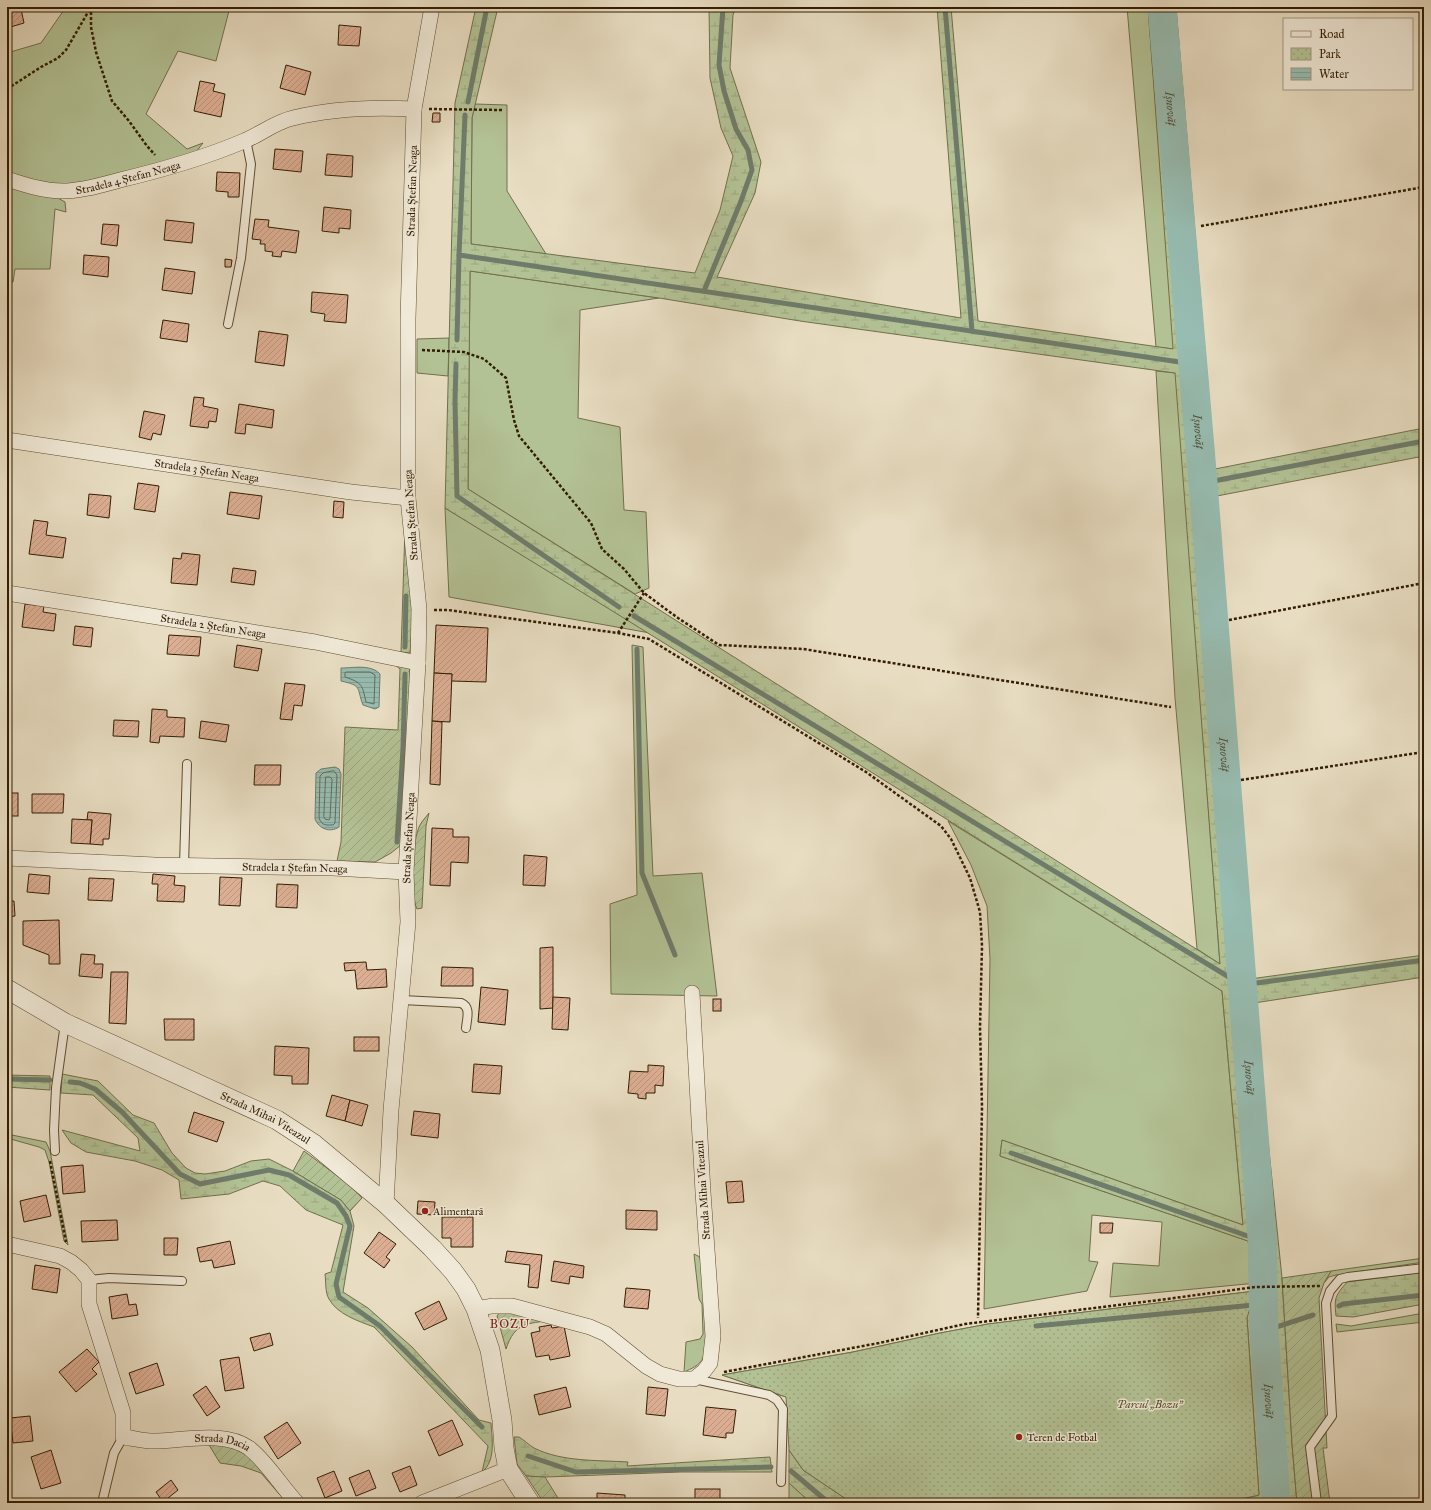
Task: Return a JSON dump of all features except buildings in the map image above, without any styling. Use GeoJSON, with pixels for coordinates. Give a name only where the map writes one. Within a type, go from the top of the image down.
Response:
{"type":"FeatureCollection","features":[{"type":"Feature","properties":{"kind":"street","name":"Strada Ștefan Neaga"},"geometry":{"type":"LineString","coordinates":[[386,1204],[391,1110],[408,922],[406,872],[418,663],[419,610],[408,498],[408,350],[414,109],[432,7]]}},
{"type":"Feature","properties":{"kind":"street","name":"Stradela 4 Ștefan Neaga"},"geometry":{"type":"LineString","coordinates":[[7,179],[35,188],[62,191],[77,190],[168,168],[210,155],[246,140],[276,124],[294,118],[332,111],[387,108],[414,109]]}},
{"type":"Feature","properties":{"kind":"street","name":"Stradela 3 Ștefan Neaga"},"geometry":{"type":"LineString","coordinates":[[7,440],[344,491],[408,498]]}},
{"type":"Feature","properties":{"kind":"street","name":"Stradela 2 Ștefan Neaga"},"geometry":{"type":"LineString","coordinates":[[7,593],[315,642],[418,663]]}},
{"type":"Feature","properties":{"kind":"street","name":"Stradela 1 Ștefan Neaga"},"geometry":{"type":"LineString","coordinates":[[7,858],[184,865],[333,868],[406,872]]}},
{"type":"Feature","properties":{"kind":"street","name":"Strada Mihai Viteazul"},"geometry":{"type":"LineString","coordinates":[[7,989],[65,1023],[277,1120],[314,1144],[386,1204],[432,1248],[453,1271],[466,1289],[476,1309],[490,1350],[502,1420],[504,1448],[508,1469],[530,1503]]}},
{"type":"Feature","properties":{"kind":"street","name":"Strada Mihai Viteazul"},"geometry":{"type":"LineString","coordinates":[[692,993],[702,1184],[713,1336],[710,1364],[699,1375]]}},
{"type":"Feature","properties":{"kind":"street"},"geometry":{"type":"LineString","coordinates":[[7,1244],[66,1258],[81,1270],[89,1280],[89,1304],[123,1413],[123,1437]]}},
{"type":"Feature","properties":{"kind":"street"},"geometry":{"type":"LineString","coordinates":[[476,1309],[492,1306],[512,1306],[590,1327],[606,1334],[646,1366],[660,1374],[679,1379],[699,1375]]}},
{"type":"Feature","properties":{"kind":"street","name":"Strada Dacia"},"geometry":{"type":"LineString","coordinates":[[123,1437],[152,1441],[218,1438],[233,1440],[248,1448],[297,1503]]}},
{"type":"Feature","properties":{"kind":"street"},"geometry":{"type":"LineString","coordinates":[[422,1503],[508,1469]]}},
{"type":"Feature","properties":{"kind":"lane"},"geometry":{"type":"LineString","coordinates":[[228,324],[241,258],[251,164],[246,140]]}},
{"type":"Feature","properties":{"kind":"lane"},"geometry":{"type":"LineString","coordinates":[[184,865],[187,764]]}},
{"type":"Feature","properties":{"kind":"lane"},"geometry":{"type":"LineString","coordinates":[[402,1000],[460,1003],[466,1005],[468,1009],[466,1028]]}},
{"type":"Feature","properties":{"kind":"lane"},"geometry":{"type":"LineString","coordinates":[[55,1151],[56,1088],[65,1023]]}},
{"type":"Feature","properties":{"kind":"lane"},"geometry":{"type":"LineString","coordinates":[[1317,1503],[1310,1447],[1332,1416],[1326,1321],[1326,1303],[1330,1291],[1340,1279],[1348,1277],[1424,1268]]}},
{"type":"Feature","properties":{"kind":"lane"},"geometry":{"type":"LineString","coordinates":[[89,1280],[109,1278],[182,1281]]}},
{"type":"Feature","properties":{"kind":"lane"},"geometry":{"type":"LineString","coordinates":[[699,1375],[769,1395],[777,1400],[783,1409],[781,1482]]}},
{"type":"Feature","properties":{"kind":"lane"},"geometry":{"type":"LineString","coordinates":[[102,1503],[114,1453],[123,1437]]}},
{"type":"Feature","properties":{"kind":"path"},"geometry":{"type":"LineString","coordinates":[[7,89],[40,67],[58,58],[66,50],[91,7]]}},
{"type":"Feature","properties":{"kind":"path"},"geometry":{"type":"LineString","coordinates":[[91,7],[91,27],[96,52],[112,101],[130,121],[146,146],[168,168]]}},
{"type":"Feature","properties":{"kind":"path"},"geometry":{"type":"LineString","coordinates":[[414,109],[502,110]]}},
{"type":"Feature","properties":{"kind":"path"},"geometry":{"type":"LineString","coordinates":[[1201,226],[1424,187]]}},
{"type":"Feature","properties":{"kind":"path"},"geometry":{"type":"LineString","coordinates":[[408,350],[464,352],[484,359],[506,378],[514,420],[519,436],[591,523],[602,549],[624,569],[644,593],[719,645],[803,649],[1171,707]]}},
{"type":"Feature","properties":{"kind":"path"},"geometry":{"type":"LineString","coordinates":[[1229,620],[1424,583]]}},
{"type":"Feature","properties":{"kind":"path"},"geometry":{"type":"LineString","coordinates":[[618,633],[644,593]]}},
{"type":"Feature","properties":{"kind":"path"},"geometry":{"type":"LineString","coordinates":[[419,610],[448,610],[618,633],[649,639],[866,772],[941,826],[951,839],[970,878],[980,912],[982,946],[980,1027],[982,1107],[978,1318]]}},
{"type":"Feature","properties":{"kind":"path"},"geometry":{"type":"LineString","coordinates":[[1241,780],[1424,752]]}},
{"type":"Feature","properties":{"kind":"path"},"geometry":{"type":"LineString","coordinates":[[55,1140],[48,1151],[66,1242],[66,1258]]}},
{"type":"Feature","properties":{"kind":"path"},"geometry":{"type":"LineString","coordinates":[[699,1375],[719,1373],[879,1343],[965,1324],[1255,1287],[1284,1287]]}},
{"type":"Feature","properties":{"kind":"green space"},"geometry":{"type":"Polygon","coordinates":[[[66,7],[230,7],[216,61],[178,51],[146,114],[187,149],[203,143],[196,152],[153,166],[68,186],[47,184],[7,173],[7,53],[41,43],[66,7]]]}},
{"type":"Feature","properties":{"kind":"green space"},"geometry":{"type":"Polygon","coordinates":[[[476,7],[498,7],[472,118],[471,244],[695,273],[720,210],[733,156],[721,128],[710,78],[709,7],[736,7],[733,15],[730,68],[761,162],[755,193],[717,277],[961,318],[937,7],[951,7],[978,321],[1173,349],[1148,7],[1176,7],[1215,469],[1424,428],[1424,456],[1217,496],[1250,979],[1424,955],[1424,977],[1254,1003],[1282,1278],[1297,1503],[1224,1503],[1259,1495],[1247,1318],[786,1397],[722,1375],[853,1352],[988,1324],[1255,1291],[1257,1283],[1248,1241],[1000,1156],[1002,1140],[1243,1225],[1222,991],[737,688],[445,508],[455,103],[476,7]],[[470,271],[468,489],[1220,964],[1175,373],[800,321],[659,298],[470,271]]]}},
{"type":"Feature","properties":{"kind":"green space"},"geometry":{"type":"Polygon","coordinates":[[[1127,7],[1148,7],[1174,349],[1156,347],[1127,7]]]}},
{"type":"Feature","properties":{"kind":"green space"},"geometry":{"type":"Polygon","coordinates":[[[475,104],[507,105],[507,191],[546,254],[471,244],[472,118],[475,104]]]}},
{"type":"Feature","properties":{"kind":"green space"},"geometry":{"type":"Polygon","coordinates":[[[7,185],[56,197],[65,202],[66,212],[55,209],[50,269],[15,269],[13,282],[7,281],[7,185]]]}},
{"type":"Feature","properties":{"kind":"green space"},"geometry":{"type":"Polygon","coordinates":[[[470,271],[659,298],[580,310],[578,418],[620,427],[624,510],[646,512],[649,588],[635,594],[468,489],[470,271]]]}},
{"type":"Feature","properties":{"kind":"green space"},"geometry":{"type":"Polygon","coordinates":[[[449,338],[448,376],[417,373],[417,339],[449,338]]]}},
{"type":"Feature","properties":{"kind":"green space"},"geometry":{"type":"Polygon","coordinates":[[[1156,371],[1176,373],[1220,964],[1197,949],[1175,698],[1156,371]]]}},
{"type":"Feature","properties":{"kind":"green space"},"geometry":{"type":"Polygon","coordinates":[[[445,508],[650,633],[449,597],[445,508]]]}},
{"type":"Feature","properties":{"kind":"green space"},"geometry":{"type":"Polygon","coordinates":[[[405,528],[414,605],[410,653],[401,652],[405,528]]]}},
{"type":"Feature","properties":{"kind":"green space"},"geometry":{"type":"Polygon","coordinates":[[[632,645],[643,647],[653,876],[702,873],[717,996],[611,994],[610,904],[637,895],[632,645]]]}},
{"type":"Feature","properties":{"kind":"green space"},"geometry":{"type":"Polygon","coordinates":[[[394,664],[407,667],[410,670],[409,717],[401,845],[391,853],[375,862],[337,861],[341,842],[345,727],[398,730],[400,669],[394,664]]]}},
{"type":"Feature","properties":{"kind":"green space"},"geometry":{"type":"Polygon","coordinates":[[[429,813],[426,826],[422,908],[417,909],[413,892],[415,842],[420,825],[429,813]]]}},
{"type":"Feature","properties":{"kind":"green space"},"geometry":{"type":"Polygon","coordinates":[[[948,821],[1222,991],[1243,1225],[1002,1140],[1000,1156],[1248,1241],[1257,1283],[1110,1297],[1113,1263],[1159,1266],[1162,1222],[1092,1215],[1089,1261],[1098,1262],[1087,1291],[984,1309],[990,959],[987,906],[971,865],[948,821]]]}},
{"type":"Feature","properties":{"kind":"green space"},"geometry":{"type":"Polygon","coordinates":[[[62,1074],[98,1081],[133,1115],[154,1123],[172,1153],[186,1168],[195,1173],[205,1174],[225,1171],[251,1161],[269,1159],[293,1171],[341,1200],[350,1211],[354,1226],[343,1292],[368,1308],[412,1347],[479,1420],[491,1423],[491,1456],[482,1472],[488,1446],[374,1327],[343,1313],[337,1309],[329,1299],[326,1290],[325,1274],[331,1272],[343,1225],[306,1210],[280,1186],[263,1181],[229,1194],[181,1199],[179,1180],[162,1170],[135,1161],[86,1152],[71,1143],[62,1130],[140,1151],[138,1138],[93,1095],[61,1093],[62,1074]]]}},
{"type":"Feature","properties":{"kind":"green space"},"geometry":{"type":"Polygon","coordinates":[[[7,1075],[50,1076],[50,1090],[7,1087],[7,1075]]]}},
{"type":"Feature","properties":{"kind":"green space"},"geometry":{"type":"Polygon","coordinates":[[[7,1134],[46,1142],[50,1151],[68,1245],[64,1241],[49,1162],[45,1150],[7,1138],[7,1134]]]}},
{"type":"Feature","properties":{"kind":"green space"},"geometry":{"type":"Polygon","coordinates":[[[304,1151],[351,1186],[362,1198],[350,1211],[341,1200],[293,1171],[304,1151]]]}},
{"type":"Feature","properties":{"kind":"green space"},"geometry":{"type":"Polygon","coordinates":[[[694,1254],[700,1257],[705,1294],[707,1323],[706,1349],[700,1363],[684,1372],[686,1342],[700,1339],[703,1334],[702,1304],[699,1299],[694,1254]]]}},
{"type":"Feature","properties":{"kind":"green space"},"geometry":{"type":"Polygon","coordinates":[[[1424,1258],[1424,1262],[1336,1275],[1329,1277],[1324,1283],[1331,1271],[1424,1258]]]}},
{"type":"Feature","properties":{"kind":"green space"},"geometry":{"type":"Polygon","coordinates":[[[1331,1271],[1324,1283],[1319,1298],[1327,1448],[1323,1448],[1330,1503],[1297,1503],[1282,1278],[1331,1271]]]}},
{"type":"Feature","properties":{"kind":"green space"},"geometry":{"type":"Polygon","coordinates":[[[1424,1272],[1424,1304],[1353,1317],[1336,1316],[1335,1301],[1347,1282],[1424,1272]]]}},
{"type":"Feature","properties":{"kind":"green space","name":"Parcul „Bozu”"},"geometry":{"type":"Polygon","coordinates":[[[1255,1291],[1247,1318],[1259,1495],[1224,1503],[852,1503],[803,1470],[789,1450],[786,1397],[722,1375],[853,1352],[988,1324],[1255,1291]]]}},
{"type":"Feature","properties":{"kind":"green space"},"geometry":{"type":"Polygon","coordinates":[[[501,1311],[552,1320],[529,1324],[518,1329],[513,1334],[506,1349],[497,1316],[501,1311]]]}},
{"type":"Feature","properties":{"kind":"green space"},"geometry":{"type":"Polygon","coordinates":[[[1424,1313],[1424,1322],[1337,1332],[1336,1324],[1351,1326],[1424,1313]]]}},
{"type":"Feature","properties":{"kind":"green space"},"geometry":{"type":"Polygon","coordinates":[[[514,1437],[519,1437],[534,1448],[556,1456],[580,1460],[628,1462],[627,1466],[770,1457],[772,1472],[681,1472],[545,1477],[526,1476],[517,1464],[514,1437]]]}},
{"type":"Feature","properties":{"kind":"green space"},"geometry":{"type":"Polygon","coordinates":[[[209,1445],[226,1445],[247,1454],[291,1503],[287,1503],[261,1473],[241,1466],[220,1463],[209,1445]]]}},
{"type":"Feature","properties":{"kind":"green space"},"geometry":{"type":"Polygon","coordinates":[[[789,1450],[803,1470],[852,1503],[811,1503],[789,1483],[789,1450]]]}},
{"type":"Feature","properties":{"kind":"green space"},"geometry":{"type":"Polygon","coordinates":[[[526,1476],[545,1477],[561,1503],[544,1503],[526,1476]]]}},
{"type":"Feature","properties":{"kind":"green space"},"geometry":{"type":"Polygon","coordinates":[[[789,1483],[811,1503],[789,1503],[789,1483]]]}},
{"type":"Feature","properties":{"kind":"water"},"geometry":{"type":"Polygon","coordinates":[[[341,668],[367,668],[380,674],[379,707],[375,709],[363,705],[358,688],[353,684],[341,681],[341,668]]]}},
{"type":"Feature","properties":{"kind":"water"},"geometry":{"type":"Polygon","coordinates":[[[335,767],[339,769],[341,774],[339,827],[329,830],[322,828],[315,819],[316,773],[321,769],[335,767]]]}},
{"type":"Feature","properties":{"kind":"waterway"},"geometry":{"type":"LineString","coordinates":[[468,102],[487,7]]}},
{"type":"Feature","properties":{"kind":"waterway"},"geometry":{"type":"LineString","coordinates":[[704,291],[741,201],[752,170],[748,150],[736,129],[724,91],[719,65],[723,7]]}},
{"type":"Feature","properties":{"kind":"waterway"},"geometry":{"type":"LineString","coordinates":[[945,7],[972,331]]}},
{"type":"Feature","properties":{"kind":"waterway","name":"Ișnovăț"},"geometry":{"type":"LineString","coordinates":[[1162,7],[1203,483],[1262,1237],[1264,1331],[1276,1503]]}},
{"type":"Feature","properties":{"kind":"waterway"},"geometry":{"type":"LineString","coordinates":[[465,115],[459,255],[1193,364]]}},
{"type":"Feature","properties":{"kind":"waterway"},"geometry":{"type":"LineString","coordinates":[[457,340],[459,255]]}},
{"type":"Feature","properties":{"kind":"waterway"},"geometry":{"type":"LineString","coordinates":[[456,364],[455,401],[457,496],[619,607]]}},
{"type":"Feature","properties":{"kind":"waterway"},"geometry":{"type":"LineString","coordinates":[[1203,483],[1424,441]]}},
{"type":"Feature","properties":{"kind":"waterway"},"geometry":{"type":"LineString","coordinates":[[405,647],[406,596]]}},
{"type":"Feature","properties":{"kind":"waterway"},"geometry":{"type":"LineString","coordinates":[[634,616],[1242,985],[1424,960]]}},
{"type":"Feature","properties":{"kind":"waterway"},"geometry":{"type":"LineString","coordinates":[[637,649],[642,873],[675,955]]}},
{"type":"Feature","properties":{"kind":"waterway"},"geometry":{"type":"LineString","coordinates":[[397,842],[403,749],[405,674]]}},
{"type":"Feature","properties":{"kind":"waterway"},"geometry":{"type":"LineString","coordinates":[[7,1079],[50,1080]]}},
{"type":"Feature","properties":{"kind":"waterway"},"geometry":{"type":"LineString","coordinates":[[70,1082],[80,1083],[95,1089],[122,1112],[180,1174],[200,1184],[269,1170],[289,1175],[337,1203],[346,1216],[350,1226],[336,1284],[339,1297],[380,1326],[482,1427]]}},
{"type":"Feature","properties":{"kind":"waterway"},"geometry":{"type":"LineString","coordinates":[[1011,1153],[1262,1241]]}},
{"type":"Feature","properties":{"kind":"waterway"},"geometry":{"type":"LineString","coordinates":[[1339,1306],[1343,1304],[1424,1295]]}},
{"type":"Feature","properties":{"kind":"waterway"},"geometry":{"type":"LineString","coordinates":[[1036,1326],[1264,1304]]}},
{"type":"Feature","properties":{"kind":"waterway"},"geometry":{"type":"LineString","coordinates":[[1264,1331],[1313,1315]]}},
{"type":"Feature","properties":{"kind":"waterway"},"geometry":{"type":"LineString","coordinates":[[528,1456],[576,1472],[771,1467]]}},
{"type":"Feature","properties":{"kind":"waterway"},"geometry":{"type":"LineString","coordinates":[[791,1471],[829,1503]]}},
{"type":"Feature","properties":{"kind":"place","name":"Alimentară"},"geometry":{"type":"Point","coordinates":[425,1211]}},
{"type":"Feature","properties":{"kind":"place","name":"Teren de Fotbal"},"geometry":{"type":"Point","coordinates":[1019,1437]}},
{"type":"Feature","properties":{"kind":"district","name":"BOZU"},"geometry":{"type":"Point","coordinates":[510,1324]}}]}
